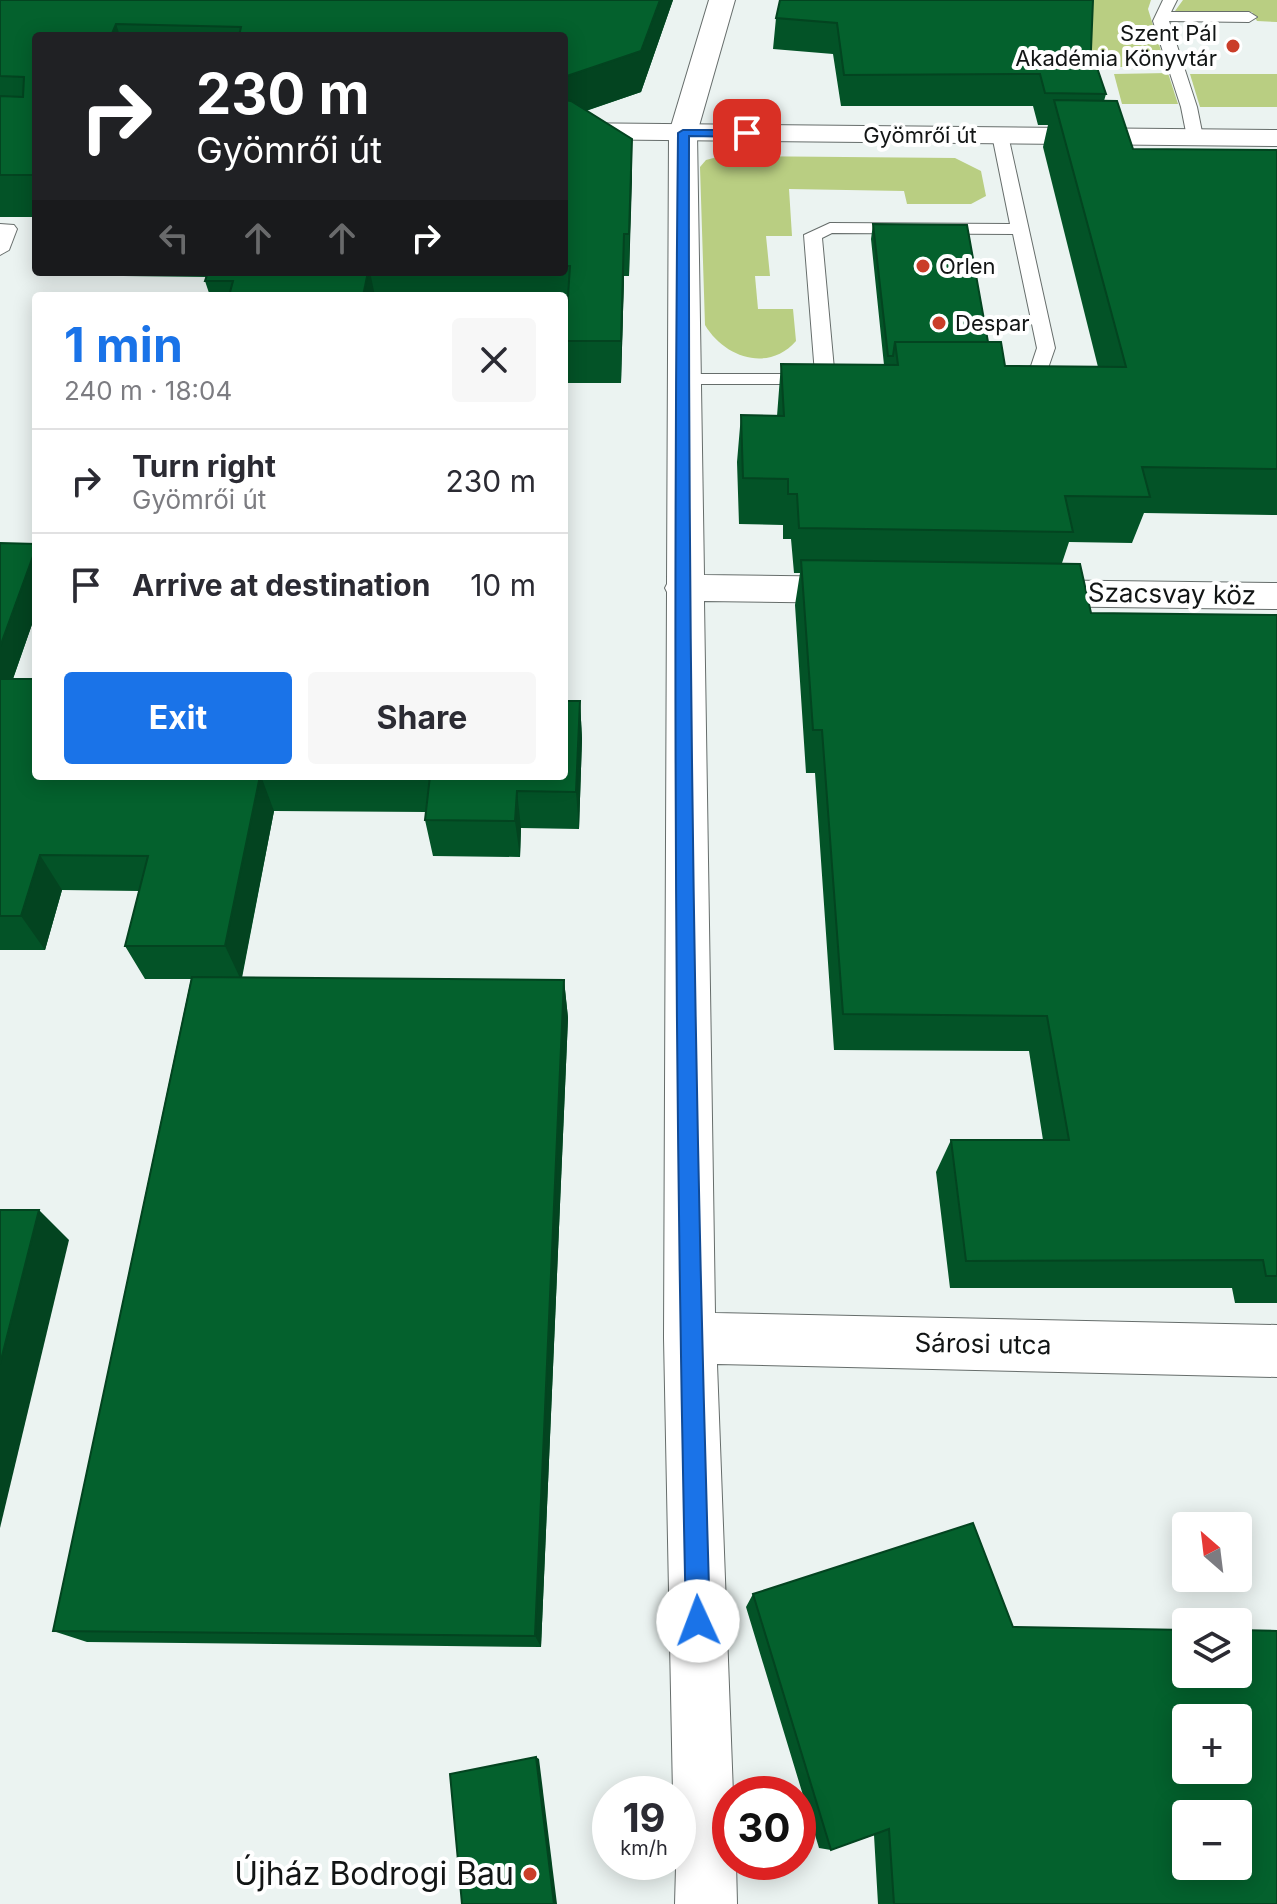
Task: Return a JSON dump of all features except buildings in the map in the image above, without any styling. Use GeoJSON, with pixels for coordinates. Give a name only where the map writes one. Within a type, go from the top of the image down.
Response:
{"type":"FeatureCollection","features":[{"type":"Feature","properties":{"kind":"street"},"geometry":{"type":"LineString","coordinates":[[706,1904],[690,1338],[683,588],[683,133],[722,0]]}},
{"type":"Feature","properties":{"kind":"street","name":"Gyömrői út"},"geometry":{"type":"LineString","coordinates":[[568,131],[1277,138]]}},
{"type":"Feature","properties":{"kind":"street"},"geometry":{"type":"LineString","coordinates":[[683,588],[886,591]]}},
{"type":"Feature","properties":{"kind":"street","name":"Szacsvay köz"},"geometry":{"type":"LineString","coordinates":[[996,592],[1277,596]]}},
{"type":"Feature","properties":{"kind":"street","name":"Sárosi utca"},"geometry":{"type":"LineString","coordinates":[[690,1338],[1277,1351]]}},
{"type":"Feature","properties":{"kind":"lane"},"geometry":{"type":"LineString","coordinates":[[1195,137],[1166,8],[1249,17]]}},
{"type":"Feature","properties":{"kind":"lane"},"geometry":{"type":"LineString","coordinates":[[994,380],[1009,380],[1039,370],[1046,348],[1000,135]]}},
{"type":"Feature","properties":{"kind":"lane"},"geometry":{"type":"LineString","coordinates":[[682,380],[833,380],[813,235],[830,228],[1021,229]]}},
{"type":"Feature","properties":{"kind":"lane"},"geometry":{"type":"LineString","coordinates":[[0,229],[8,229],[0,250]]}},
{"type":"Feature","properties":{"kind":"green space"},"geometry":{"type":"Polygon","coordinates":[[[1093,0],[1151,0],[1148,9],[1166,67],[1065,67],[1090,54],[1093,0]]]}},
{"type":"Feature","properties":{"kind":"green space"},"geometry":{"type":"Polygon","coordinates":[[[1183,0],[1277,0],[1277,22],[1257,21],[1252,12],[1175,11],[1183,0]]]}},
{"type":"Feature","properties":{"kind":"green space"},"geometry":{"type":"Polygon","coordinates":[[[1168,73],[1178,104],[1122,104],[1114,74],[1168,73]]]}},
{"type":"Feature","properties":{"kind":"green space"},"geometry":{"type":"Polygon","coordinates":[[[1190,74],[1277,74],[1277,107],[1200,107],[1190,74]]]}},
{"type":"Feature","properties":{"kind":"green space"},"geometry":{"type":"Polygon","coordinates":[[[721,156],[955,158],[981,171],[986,196],[971,204],[907,204],[904,191],[789,189],[792,236],[766,236],[770,276],[755,276],[758,309],[793,309],[796,341],[773,356],[747,357],[723,346],[705,325],[700,167],[706,160],[721,156]]]}},
{"type":"Feature","properties":{"kind":"place","name":"Szent Pál Akadémia Könyvtár"},"geometry":{"type":"Point","coordinates":[1233,46]}},
{"type":"Feature","properties":{"kind":"place","name":"Orlen"},"geometry":{"type":"Point","coordinates":[923,266]}},
{"type":"Feature","properties":{"kind":"place","name":"Despar"},"geometry":{"type":"Point","coordinates":[939,323]}},
{"type":"Feature","properties":{"kind":"place","name":"Újház Bodrogi Bau"},"geometry":{"type":"Point","coordinates":[530,1874]}},
{"type":"Feature","properties":{"kind":"route"},"geometry":{"type":"LineString","coordinates":[[698,1621],[690,1306],[682,380],[683,133],[747,133]]}}]}
